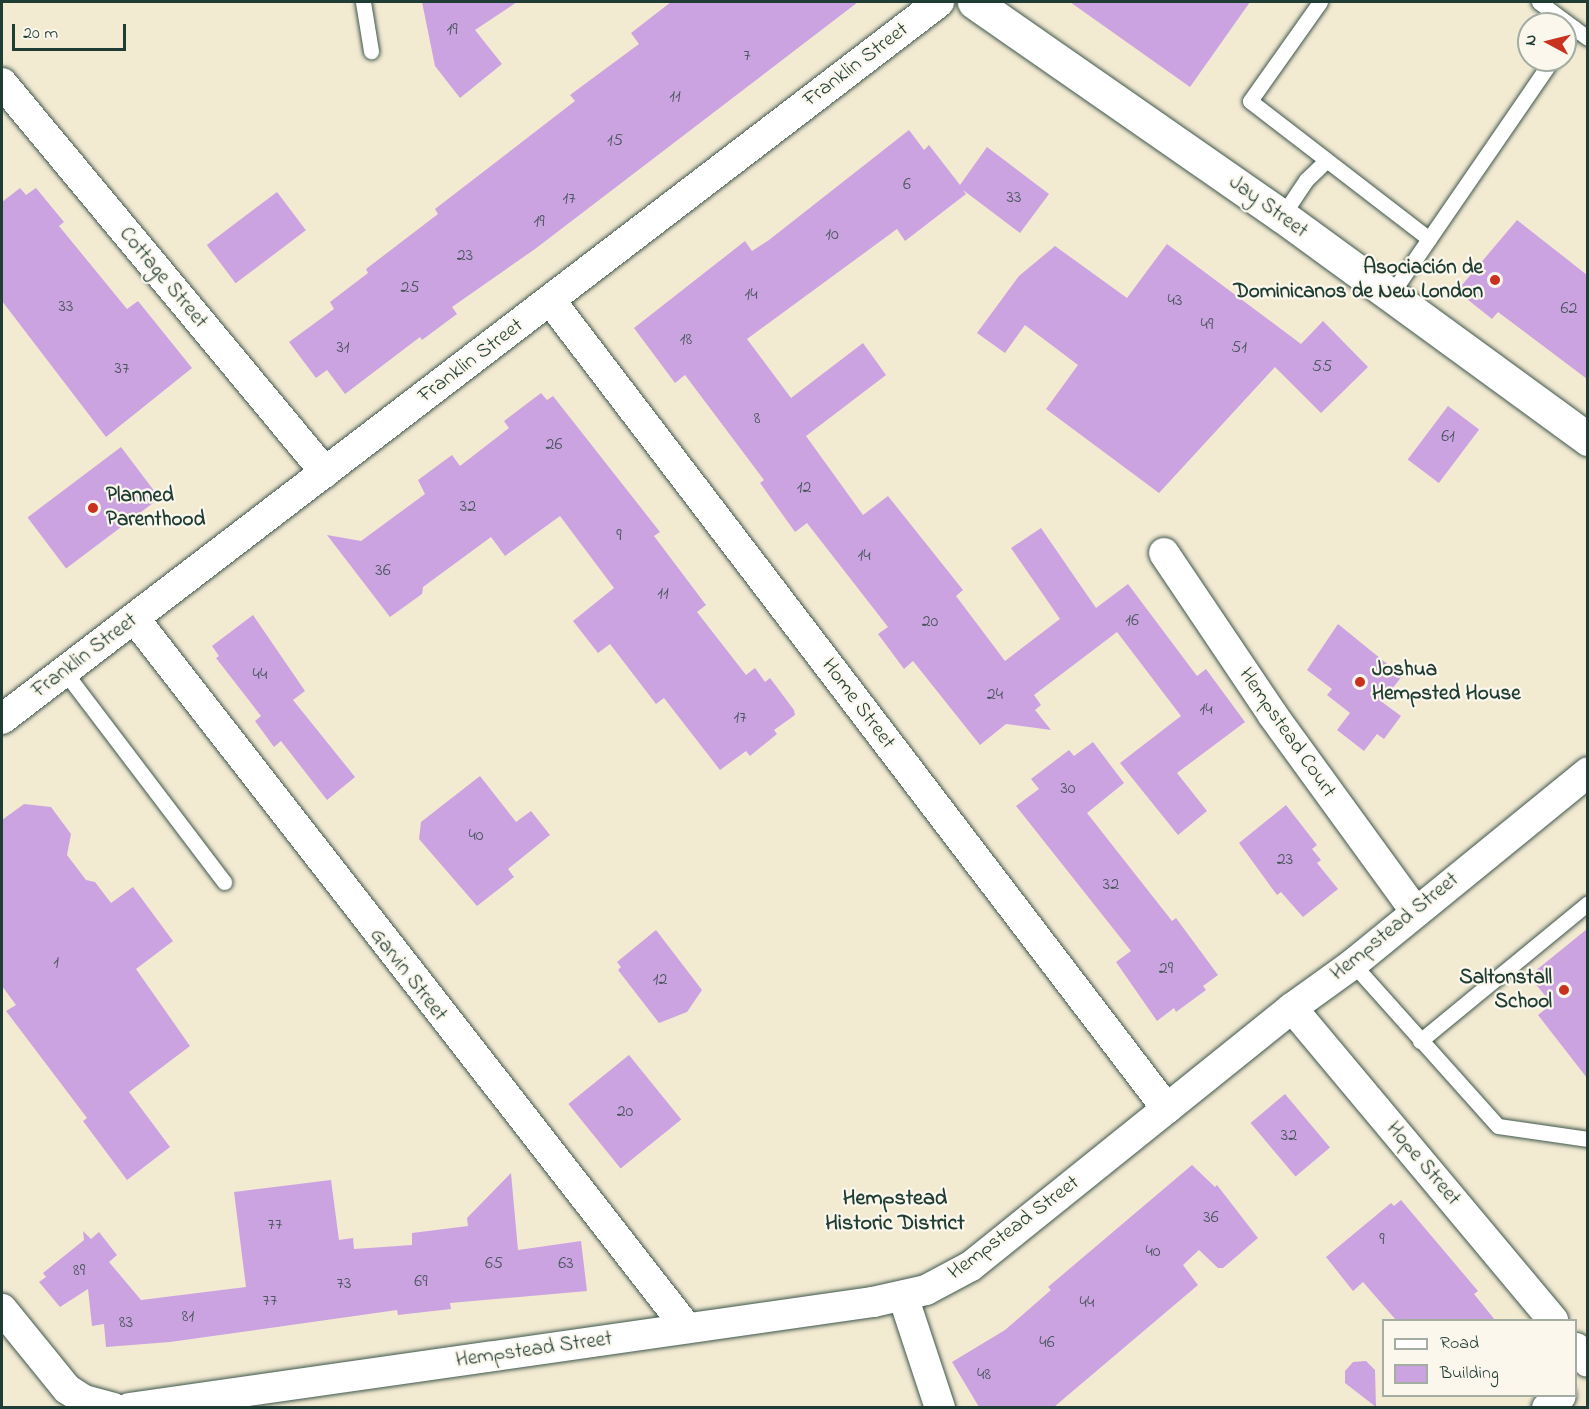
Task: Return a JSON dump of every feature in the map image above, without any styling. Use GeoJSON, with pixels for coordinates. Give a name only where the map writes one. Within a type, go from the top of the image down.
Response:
{"type":"FeatureCollection","features":[{"type":"Feature","properties":{"kind":"main road","name":"Jay Street"},"geometry":{"type":"LineString","coordinates":[[974,2],[1282,216],[1389,297],[1587,439]]}},
{"type":"Feature","properties":{"kind":"street","name":"Franklin Street"},"geometry":{"type":"LineString","coordinates":[[2,719],[939,2]]}},
{"type":"Feature","properties":{"kind":"street","name":"Cottage Street"},"geometry":{"type":"LineString","coordinates":[[2,83],[325,472]]}},
{"type":"Feature","properties":{"kind":"street","name":"Home Street"},"geometry":{"type":"LineString","coordinates":[[550,300],[1167,1109]]}},
{"type":"Feature","properties":{"kind":"street","name":"Hempstead Court"},"geometry":{"type":"LineString","coordinates":[[1164,553],[1272,714],[1414,911]]}},
{"type":"Feature","properties":{"kind":"street","name":"Garvin Street"},"geometry":{"type":"LineString","coordinates":[[134,618],[417,986],[687,1328]]}},
{"type":"Feature","properties":{"kind":"street","name":"Hempstead Street"},"geometry":{"type":"LineString","coordinates":[[129,1407],[903,1296],[971,1266],[1292,1008],[1353,964],[1414,911],[1587,772]]}},
{"type":"Feature","properties":{"kind":"street","name":"Hope Street"},"geometry":{"type":"LineString","coordinates":[[1292,1008],[1552,1319]]}},
{"type":"Feature","properties":{"kind":"street"},"geometry":{"type":"LineString","coordinates":[[903,1296],[940,1407]]}},
{"type":"Feature","properties":{"kind":"street"},"geometry":{"type":"LineString","coordinates":[[2,1313],[67,1389],[84,1400],[113,1407]]}},
{"type":"Feature","properties":{"kind":"street"},"geometry":{"type":"LineString","coordinates":[[1577,1350],[1587,1362]]}},
{"type":"Feature","properties":{"kind":"street"},"geometry":{"type":"LineString","coordinates":[[1547,1407],[1559,1397]]}},
{"type":"Feature","properties":{"kind":"lane"},"geometry":{"type":"LineString","coordinates":[[363,2],[371,51]]}},
{"type":"Feature","properties":{"kind":"lane"},"geometry":{"type":"LineString","coordinates":[[1320,2],[1250,101],[1429,239]]}},
{"type":"Feature","properties":{"kind":"lane"},"geometry":{"type":"LineString","coordinates":[[1539,2],[1552,12]]}},
{"type":"Feature","properties":{"kind":"lane"},"geometry":{"type":"LineString","coordinates":[[1389,297],[1544,72]]}},
{"type":"Feature","properties":{"kind":"lane"},"geometry":{"type":"LineString","coordinates":[[1282,216],[1306,180],[1326,161]]}},
{"type":"Feature","properties":{"kind":"lane"},"geometry":{"type":"LineString","coordinates":[[64,671],[224,882]]}},
{"type":"Feature","properties":{"kind":"lane"},"geometry":{"type":"LineString","coordinates":[[1420,1041],[1587,903]]}},
{"type":"Feature","properties":{"kind":"lane"},"geometry":{"type":"LineString","coordinates":[[1353,964],[1498,1126],[1587,1139]]}},
{"type":"Feature","properties":{"kind":"building"},"geometry":{"type":"Polygon","coordinates":[[[422,2],[517,2],[475,30],[502,64],[460,98],[435,66],[422,2]]]}},
{"type":"Feature","properties":{"kind":"building"},"geometry":{"type":"Polygon","coordinates":[[[671,2],[858,2],[535,249],[452,307],[457,314],[422,340],[420,337],[345,394],[327,370],[316,378],[289,342],[334,309],[330,302],[368,273],[366,269],[438,214],[435,209],[575,101],[570,95],[639,44],[631,33],[671,2]]]}},
{"type":"Feature","properties":{"kind":"building"},"geometry":{"type":"Polygon","coordinates":[[[1070,2],[1250,2],[1190,87],[1070,2]]]}},
{"type":"Feature","properties":{"kind":"building"},"geometry":{"type":"Polygon","coordinates":[[[909,130],[924,150],[929,145],[960,185],[987,147],[1049,194],[1020,233],[963,190],[966,194],[905,241],[897,229],[747,339],[791,398],[863,343],[886,375],[806,436],[863,515],[888,496],[963,590],[956,596],[1005,661],[1060,619],[1011,548],[1041,528],[1096,608],[1128,584],[1197,676],[1206,669],[1245,722],[1177,773],[1207,811],[1178,835],[1120,763],[1181,716],[1117,632],[1034,695],[1041,705],[1035,710],[1051,730],[1006,724],[980,745],[913,661],[904,669],[878,634],[888,627],[807,523],[795,532],[760,483],[764,480],[685,375],[675,383],[634,328],[745,241],[752,251],[769,240],[909,130]]]}},
{"type":"Feature","properties":{"kind":"building"},"geometry":{"type":"Polygon","coordinates":[[[20,188],[26,195],[36,188],[64,222],[59,226],[127,309],[138,301],[192,368],[106,437],[2,301],[2,202],[20,188]]]}},
{"type":"Feature","properties":{"kind":"building"},"geometry":{"type":"Polygon","coordinates":[[[277,192],[306,230],[236,283],[207,245],[277,192]]]}},
{"type":"Feature","properties":{"kind":"building"},"geometry":{"type":"Polygon","coordinates":[[[1517,220],[1587,275],[1587,379],[1498,312],[1492,319],[1457,291],[1517,220]]]}},
{"type":"Feature","properties":{"kind":"building"},"geometry":{"type":"Polygon","coordinates":[[[1167,244],[1301,344],[1323,321],[1368,367],[1321,413],[1275,367],[1159,493],[1046,409],[1078,365],[1025,325],[1005,353],[977,333],[1019,276],[1055,246],[1127,298],[1167,244]]]}},
{"type":"Feature","properties":{"kind":"building"},"geometry":{"type":"Polygon","coordinates":[[[541,393],[547,400],[553,396],[660,532],[654,536],[706,605],[697,612],[746,675],[755,668],[765,682],[770,678],[794,710],[795,715],[774,730],[777,734],[750,756],[746,751],[720,770],[664,698],[656,704],[610,644],[598,653],[573,621],[614,588],[560,516],[505,556],[491,537],[423,587],[422,594],[390,617],[327,535],[361,541],[425,494],[418,480],[452,455],[460,466],[509,428],[504,421],[541,393]]]}},
{"type":"Feature","properties":{"kind":"building"},"geometry":{"type":"Polygon","coordinates":[[[1448,406],[1479,429],[1439,483],[1408,460],[1448,406]]]}},
{"type":"Feature","properties":{"kind":"building","name":"Planned Parenthood"},"geometry":{"type":"Polygon","coordinates":[[[121,447],[160,498],[66,569],[28,517],[121,447]]]}},
{"type":"Feature","properties":{"kind":"building"},"geometry":{"type":"Polygon","coordinates":[[[253,615],[305,691],[293,700],[355,777],[327,800],[281,741],[274,747],[255,721],[261,716],[216,658],[219,656],[212,646],[253,615]]]}},
{"type":"Feature","properties":{"kind":"building","name":"Joshua Hempsted House"},"geometry":{"type":"Polygon","coordinates":[[[1338,624],[1402,676],[1382,702],[1401,716],[1384,739],[1377,734],[1364,751],[1337,730],[1350,713],[1327,695],[1332,689],[1307,670],[1338,624]]]}},
{"type":"Feature","properties":{"kind":"building"},"geometry":{"type":"Polygon","coordinates":[[[1093,742],[1124,783],[1087,813],[1172,921],[1176,918],[1218,975],[1203,986],[1206,990],[1176,1012],[1174,1008],[1157,1021],[1116,962],[1131,951],[1016,806],[1039,789],[1031,779],[1069,750],[1074,756],[1093,742]]]}},
{"type":"Feature","properties":{"kind":"building"},"geometry":{"type":"Polygon","coordinates":[[[480,776],[516,822],[531,811],[550,835],[508,869],[514,877],[477,906],[419,839],[421,822],[480,776]]]}},
{"type":"Feature","properties":{"kind":"building"},"geometry":{"type":"Polygon","coordinates":[[[24,804],[51,807],[71,834],[67,855],[86,880],[95,882],[111,903],[133,887],[173,941],[136,969],[190,1046],[129,1092],[170,1147],[127,1180],[83,1121],[87,1118],[6,1011],[16,1005],[2,986],[2,820],[24,804]]]}},
{"type":"Feature","properties":{"kind":"building"},"geometry":{"type":"Polygon","coordinates":[[[1286,805],[1317,845],[1312,849],[1321,860],[1317,863],[1338,889],[1303,917],[1281,892],[1277,895],[1239,843],[1286,805]]]}},
{"type":"Feature","properties":{"kind":"building","name":"Saltonstall School"},"geometry":{"type":"Polygon","coordinates":[[[1587,929],[1587,1078],[1538,1015],[1552,1004],[1529,976],[1587,929]]]}},
{"type":"Feature","properties":{"kind":"building"},"geometry":{"type":"Polygon","coordinates":[[[656,930],[702,990],[687,1012],[659,1023],[618,970],[621,967],[617,962],[656,930]]]}},
{"type":"Feature","properties":{"kind":"building"},"geometry":{"type":"Polygon","coordinates":[[[629,1055],[681,1120],[621,1169],[568,1104],[629,1055]]]}},
{"type":"Feature","properties":{"kind":"building"},"geometry":{"type":"Polygon","coordinates":[[[1285,1094],[1330,1148],[1296,1177],[1251,1123],[1285,1094]]]}},
{"type":"Feature","properties":{"kind":"building"},"geometry":{"type":"Polygon","coordinates":[[[1192,1165],[1215,1187],[1217,1185],[1258,1238],[1223,1268],[1218,1268],[1199,1250],[1183,1265],[1198,1285],[1054,1407],[979,1407],[952,1362],[1005,1330],[1051,1290],[1048,1287],[1192,1165]]]}},
{"type":"Feature","properties":{"kind":"building"},"geometry":{"type":"Polygon","coordinates":[[[511,1173],[518,1250],[581,1241],[587,1291],[450,1303],[451,1309],[398,1315],[397,1310],[170,1342],[106,1347],[104,1324],[92,1326],[88,1289],[60,1307],[39,1282],[46,1277],[43,1273],[84,1240],[83,1231],[91,1239],[99,1232],[117,1255],[109,1262],[141,1300],[246,1287],[234,1192],[331,1180],[339,1240],[353,1238],[354,1249],[412,1245],[412,1233],[468,1226],[467,1218],[511,1173]]]}},
{"type":"Feature","properties":{"kind":"building"},"geometry":{"type":"Polygon","coordinates":[[[1401,1200],[1478,1291],[1474,1294],[1494,1319],[1395,1319],[1363,1282],[1353,1291],[1326,1257],[1391,1203],[1394,1206],[1401,1200]]]}},
{"type":"Feature","properties":{"kind":"building"},"geometry":{"type":"Polygon","coordinates":[[[1366,1361],[1375,1370],[1376,1407],[1345,1383],[1345,1371],[1353,1362],[1366,1361]]]}},
{"type":"Feature","properties":{"kind":"place","name":"Asociación de Dominicanos de New London"},"geometry":{"type":"Point","coordinates":[1495,280]}},
{"type":"Feature","properties":{"kind":"place","name":"Planned Parenthood"},"geometry":{"type":"Point","coordinates":[93,508]}},
{"type":"Feature","properties":{"kind":"place","name":"Joshua Hempsted House"},"geometry":{"type":"Point","coordinates":[1360,682]}},
{"type":"Feature","properties":{"kind":"place","name":"Saltonstall School"},"geometry":{"type":"Point","coordinates":[1564,990]}},
{"type":"Feature","properties":{"kind":"district","name":"Hempstead Historic District"},"geometry":{"type":"Point","coordinates":[895,1212]}}]}
